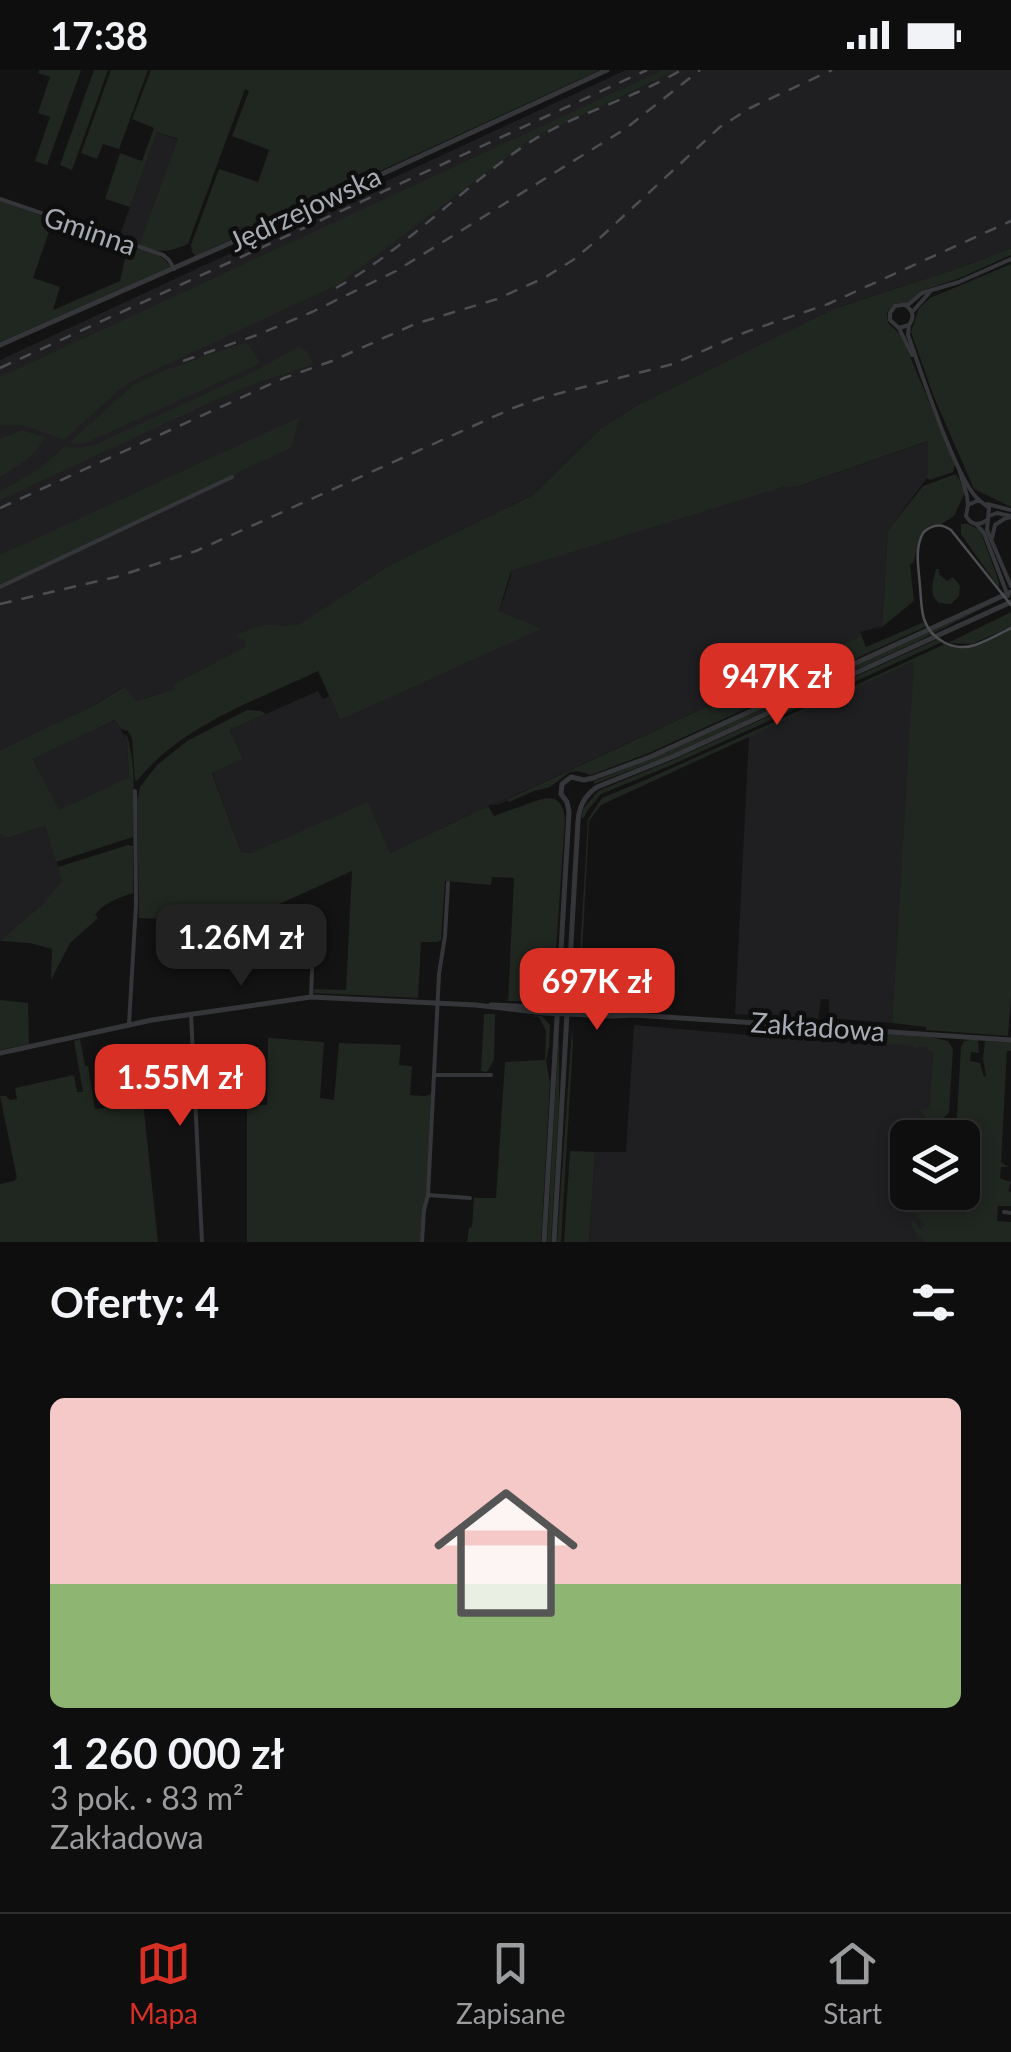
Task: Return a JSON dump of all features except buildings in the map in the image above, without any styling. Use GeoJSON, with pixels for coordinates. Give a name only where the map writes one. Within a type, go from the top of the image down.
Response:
{"type":"FeatureCollection","features":[{"type":"Feature","properties":{"kind":"street","name":"Jędrzejowska"},"geometry":{"type":"LineString","coordinates":[[0,345],[608,70]]}},
{"type":"Feature","properties":{"kind":"street","name":"Gminna"},"geometry":{"type":"LineString","coordinates":[[0,199],[163,256],[174,269]]}},
{"type":"Feature","properties":{"kind":"street"},"geometry":{"type":"LineString","coordinates":[[917,364],[892,324],[890,313],[895,306],[1011,258]]}},
{"type":"Feature","properties":{"kind":"street"},"geometry":{"type":"LineString","coordinates":[[934,290],[916,307],[909,325],[917,364],[974,497],[1011,514]]}},
{"type":"Feature","properties":{"kind":"street"},"geometry":{"type":"LineString","coordinates":[[905,305],[913,314]]}},
{"type":"Feature","properties":{"kind":"street"},"geometry":{"type":"LineString","coordinates":[[898,328],[909,325]]}},
{"type":"Feature","properties":{"kind":"street"},"geometry":{"type":"LineString","coordinates":[[959,467],[968,496],[966,516],[984,533],[1010,590]]}},
{"type":"Feature","properties":{"kind":"street"},"geometry":{"type":"LineString","coordinates":[[0,587],[232,477]]}},
{"type":"Feature","properties":{"kind":"street"},"geometry":{"type":"LineString","coordinates":[[968,505],[979,500]]}},
{"type":"Feature","properties":{"kind":"street"},"geometry":{"type":"LineString","coordinates":[[554,1242],[581,803],[589,792],[1011,602],[987,530],[986,504]]}},
{"type":"Feature","properties":{"kind":"street"},"geometry":{"type":"LineString","coordinates":[[976,524],[997,512],[1011,514]]}},
{"type":"Feature","properties":{"kind":"street"},"geometry":{"type":"LineString","coordinates":[[992,538],[997,523],[1011,514]]}},
{"type":"Feature","properties":{"kind":"street"},"geometry":{"type":"LineString","coordinates":[[544,1242],[568,818],[562,784],[572,776],[594,778],[650,757],[1010,590]]}},
{"type":"Feature","properties":{"kind":"street"},"geometry":{"type":"LineString","coordinates":[[584,780],[589,792]]}},
{"type":"Feature","properties":{"kind":"street"},"geometry":{"type":"LineString","coordinates":[[129,1024],[136,904],[135,791]]}},
{"type":"Feature","properties":{"kind":"street"},"geometry":{"type":"LineString","coordinates":[[567,802],[581,803]]}},
{"type":"Feature","properties":{"kind":"street"},"geometry":{"type":"LineString","coordinates":[[422,1242],[448,884]]}},
{"type":"Feature","properties":{"kind":"street"},"geometry":{"type":"LineString","coordinates":[[310,997],[314,918]]}},
{"type":"Feature","properties":{"kind":"street","name":"Zakładowa"},"geometry":{"type":"LineString","coordinates":[[0,1053],[129,1024],[310,997],[609,1010],[1011,1040]]}},
{"type":"Feature","properties":{"kind":"street"},"geometry":{"type":"LineString","coordinates":[[191,1014],[202,1242]]}},
{"type":"Feature","properties":{"kind":"street"},"geometry":{"type":"LineString","coordinates":[[434,1075],[491,1075]]}},
{"type":"Feature","properties":{"kind":"street"},"geometry":{"type":"LineString","coordinates":[[428,1195],[470,1198]]}},
{"type":"Feature","properties":{"kind":"shaded area"},"geometry":{"type":"Polygon","coordinates":[[[81,70],[47,165],[35,161],[50,117],[38,113],[50,77],[38,73],[81,70]]]}},
{"type":"Feature","properties":{"kind":"shaded area"},"geometry":{"type":"Polygon","coordinates":[[[94,70],[108,70],[72,170],[60,165],[94,70]]]}},
{"type":"Feature","properties":{"kind":"shaded area"},"geometry":{"type":"Polygon","coordinates":[[[111,70],[148,70],[119,149],[103,144],[97,159],[81,153],[111,70]]]}},
{"type":"Feature","properties":{"kind":"shaded area"},"geometry":{"type":"Polygon","coordinates":[[[151,70],[600,70],[195,256],[191,245],[219,169],[258,182],[269,150],[232,136],[249,91],[245,89],[188,244],[163,251],[138,247],[178,139],[157,132],[130,207],[105,199],[120,153],[142,161],[154,128],[132,119],[151,70]]]}},
{"type":"Feature","properties":{"kind":"shaded area"},"geometry":{"type":"Polygon","coordinates":[[[626,70],[1011,70],[1011,248],[833,309],[639,404],[600,429],[533,495],[393,563],[252,656],[137,701],[123,687],[0,750],[0,360],[626,70]]]}},
{"type":"Feature","properties":{"kind":"shaded area"},"geometry":{"type":"Polygon","coordinates":[[[663,70],[677,70],[529,140],[339,284],[134,380],[64,440],[23,425],[0,426],[0,377],[663,70]]]}},
{"type":"Feature","properties":{"kind":"shaded area"},"geometry":{"type":"Polygon","coordinates":[[[157,132],[178,140],[138,247],[118,240],[157,132]]]}},
{"type":"Feature","properties":{"kind":"shaded area"},"geometry":{"type":"Polygon","coordinates":[[[0,200],[53,220],[33,278],[60,287],[53,310],[120,281],[128,246],[158,255],[170,267],[0,342],[0,200]]]}},
{"type":"Feature","properties":{"kind":"shaded area"},"geometry":{"type":"Polygon","coordinates":[[[1011,248],[1011,255],[924,290],[887,312],[888,323],[901,335],[955,464],[953,472],[927,478],[928,441],[796,487],[786,486],[511,571],[499,611],[539,630],[340,720],[318,671],[197,729],[155,761],[137,781],[132,738],[115,720],[33,759],[59,810],[129,777],[124,734],[127,736],[133,773],[133,837],[56,862],[45,826],[8,838],[0,834],[0,750],[124,687],[137,701],[174,689],[175,684],[245,647],[245,640],[234,637],[248,630],[264,625],[300,624],[393,563],[533,495],[600,429],[639,404],[833,309],[1011,248]]]}},
{"type":"Feature","properties":{"kind":"shaded area"},"geometry":{"type":"Polygon","coordinates":[[[1011,264],[1011,507],[974,489],[911,332],[919,308],[930,298],[1011,264]]]}},
{"type":"Feature","properties":{"kind":"shaded area"},"geometry":{"type":"Polygon","coordinates":[[[246,342],[259,361],[257,365],[88,442],[70,442],[133,385],[246,342]]]}},
{"type":"Feature","properties":{"kind":"shaded area"},"geometry":{"type":"Polygon","coordinates":[[[299,346],[314,364],[240,389],[0,500],[0,492],[40,468],[65,446],[94,445],[259,369],[299,346]]]}},
{"type":"Feature","properties":{"kind":"shaded area"},"geometry":{"type":"Polygon","coordinates":[[[300,417],[290,448],[0,586],[0,555],[300,417]]]}},
{"type":"Feature","properties":{"kind":"shaded area"},"geometry":{"type":"Polygon","coordinates":[[[22,430],[45,437],[31,455],[0,477],[0,439],[22,430]]]}},
{"type":"Feature","properties":{"kind":"shaded area"},"geometry":{"type":"Polygon","coordinates":[[[929,441],[927,478],[888,530],[882,626],[860,632],[859,637],[822,654],[819,665],[796,676],[790,668],[390,853],[289,838],[251,853],[241,852],[212,772],[243,759],[230,730],[318,691],[323,699],[329,696],[340,720],[538,627],[499,612],[510,571],[786,485],[796,487],[929,441]]]}},
{"type":"Feature","properties":{"kind":"shaded area"},"geometry":{"type":"Polygon","coordinates":[[[957,475],[965,492],[954,516],[922,532],[910,564],[914,601],[882,627],[874,631],[882,626],[888,530],[923,486],[957,475]]]}},
{"type":"Feature","properties":{"kind":"shaded area"},"geometry":{"type":"Polygon","coordinates":[[[961,524],[980,530],[999,588],[961,534],[961,524]]]}},
{"type":"Feature","properties":{"kind":"shaded area"},"geometry":{"type":"Polygon","coordinates":[[[936,569],[947,581],[953,577],[960,586],[959,596],[951,604],[939,603],[933,596],[936,569]]]}},
{"type":"Feature","properties":{"kind":"shaded area"},"geometry":{"type":"Polygon","coordinates":[[[993,603],[671,755],[594,784],[594,781],[651,759],[993,603]]]}},
{"type":"Feature","properties":{"kind":"shaded area"},"geometry":{"type":"Polygon","coordinates":[[[1011,612],[1011,627],[972,644],[948,643],[1011,612]]]}},
{"type":"Feature","properties":{"kind":"shaded area"},"geometry":{"type":"Polygon","coordinates":[[[924,622],[927,626],[649,753],[591,775],[570,772],[550,787],[509,802],[494,803],[790,668],[796,675],[819,665],[821,654],[859,637],[860,632],[866,647],[924,622]]]}},
{"type":"Feature","properties":{"kind":"shaded area"},"geometry":{"type":"Polygon","coordinates":[[[1011,629],[1008,1036],[926,1030],[892,1023],[914,661],[845,690],[945,644],[971,647],[1011,629]]]}},
{"type":"Feature","properties":{"kind":"shaded area"},"geometry":{"type":"Polygon","coordinates":[[[938,639],[942,642],[601,794],[581,818],[583,809],[598,791],[938,639]]]}},
{"type":"Feature","properties":{"kind":"shaded area"},"geometry":{"type":"Polygon","coordinates":[[[915,660],[892,1023],[829,1018],[829,999],[821,999],[818,1020],[735,1014],[749,735],[915,660]]]}},
{"type":"Feature","properties":{"kind":"shaded area"},"geometry":{"type":"Polygon","coordinates":[[[841,692],[601,805],[589,821],[580,992],[583,1004],[579,997],[580,953],[588,819],[602,798],[841,692]]]}},
{"type":"Feature","properties":{"kind":"shaded area"},"geometry":{"type":"Polygon","coordinates":[[[247,710],[266,714],[230,730],[243,759],[212,773],[241,852],[251,853],[368,802],[390,853],[488,806],[494,816],[540,799],[559,802],[565,820],[553,992],[545,1001],[508,1001],[514,878],[492,877],[491,885],[445,881],[441,940],[421,942],[418,998],[314,993],[314,989],[346,990],[352,871],[231,926],[162,950],[163,919],[139,918],[140,787],[157,765],[187,741],[247,710]]]}},
{"type":"Feature","properties":{"kind":"shaded area"},"geometry":{"type":"Polygon","coordinates":[[[116,720],[127,742],[129,777],[58,811],[33,758],[116,720]]]}},
{"type":"Feature","properties":{"kind":"shaded area"},"geometry":{"type":"Polygon","coordinates":[[[45,826],[63,881],[0,941],[0,834],[8,838],[45,826]]]}},
{"type":"Feature","properties":{"kind":"shaded area"},"geometry":{"type":"Polygon","coordinates":[[[133,846],[133,893],[112,901],[95,915],[98,918],[70,943],[51,980],[52,949],[0,941],[44,903],[62,881],[58,867],[133,846]]]}},
{"type":"Feature","properties":{"kind":"shaded area"},"geometry":{"type":"Polygon","coordinates":[[[0,1000],[28,1003],[29,1044],[0,1050],[0,1000]]]}},
{"type":"Feature","properties":{"kind":"shaded area"},"geometry":{"type":"Polygon","coordinates":[[[484,1014],[495,1014],[494,1060],[487,1072],[481,1071],[484,1014]]]}},
{"type":"Feature","properties":{"kind":"shaded area"},"geometry":{"type":"Polygon","coordinates":[[[520,1015],[542,1016],[550,1025],[549,1045],[553,1028],[546,1061],[550,1083],[541,1242],[467,1242],[474,1198],[496,1198],[505,1062],[545,1060],[546,1031],[539,1017],[520,1015]]]}},
{"type":"Feature","properties":{"kind":"shaded area"},"geometry":{"type":"Polygon","coordinates":[[[634,1025],[929,1044],[933,1049],[931,1120],[890,1120],[890,1210],[927,1210],[925,1242],[589,1242],[595,1152],[626,1152],[634,1025]]]}},
{"type":"Feature","properties":{"kind":"shaded area"},"geometry":{"type":"Polygon","coordinates":[[[559,1029],[559,1103],[551,1242],[547,1242],[559,1029]]]}},
{"type":"Feature","properties":{"kind":"shaded area"},"geometry":{"type":"Polygon","coordinates":[[[572,1029],[561,1242],[557,1242],[572,1029]]]}},
{"type":"Feature","properties":{"kind":"shaded area"},"geometry":{"type":"Polygon","coordinates":[[[766,1029],[948,1041],[953,1049],[949,1113],[942,1119],[932,1119],[920,1110],[930,1109],[933,1052],[928,1047],[764,1038],[766,1029]]]}},
{"type":"Feature","properties":{"kind":"shaded area"},"geometry":{"type":"Polygon","coordinates":[[[268,1038],[324,1042],[320,1098],[334,1100],[339,1043],[401,1045],[399,1065],[412,1066],[410,1095],[431,1094],[420,1242],[247,1242],[247,1105],[267,1105],[268,1038]]]}},
{"type":"Feature","properties":{"kind":"shaded area"},"geometry":{"type":"Polygon","coordinates":[[[80,1039],[95,1109],[143,1103],[158,1242],[0,1242],[0,1184],[17,1178],[0,1096],[17,1099],[15,1088],[74,1075],[77,1092],[83,1092],[74,1041],[80,1039]]]}},
{"type":"Feature","properties":{"kind":"shaded area"},"geometry":{"type":"Polygon","coordinates":[[[978,1040],[979,1053],[971,1052],[970,1061],[980,1063],[984,1077],[985,1041],[1011,1042],[1011,1051],[1007,1051],[1001,1162],[1008,1167],[1001,1167],[1000,1178],[1011,1182],[1011,1206],[998,1206],[997,1221],[1011,1222],[1011,1242],[924,1242],[912,1228],[912,1219],[920,1229],[925,1225],[915,1210],[980,1210],[980,1120],[957,1120],[964,1041],[978,1040]]]}},
{"type":"Feature","properties":{"kind":"shaded area"},"geometry":{"type":"Polygon","coordinates":[[[570,1151],[595,1152],[589,1242],[564,1242],[570,1151]]]}},
{"type":"Feature","properties":{"kind":"tram line"},"geometry":{"type":"LineString","coordinates":[[1011,605],[951,530],[937,526],[923,533],[918,553],[921,603],[932,633],[951,645],[967,647],[1011,628]]}},
{"type":"Feature","properties":{"kind":"railway"},"geometry":{"type":"LineString","coordinates":[[0,368],[647,70]]}},
{"type":"Feature","properties":{"kind":"railway"},"geometry":{"type":"LineString","coordinates":[[336,288],[384,257],[521,148],[681,70]]}},
{"type":"Feature","properties":{"kind":"railway"},"geometry":{"type":"LineString","coordinates":[[183,361],[312,312],[396,271],[625,129],[700,70]]}},
{"type":"Feature","properties":{"kind":"railway"},"geometry":{"type":"LineString","coordinates":[[0,508],[284,378],[415,324],[497,299],[544,278],[602,236],[720,127],[750,108],[832,70]]}},
{"type":"Feature","properties":{"kind":"railway"},"geometry":{"type":"LineString","coordinates":[[0,604],[116,577],[196,551],[513,408],[673,364],[746,332],[828,304],[1011,221]]}}]}
